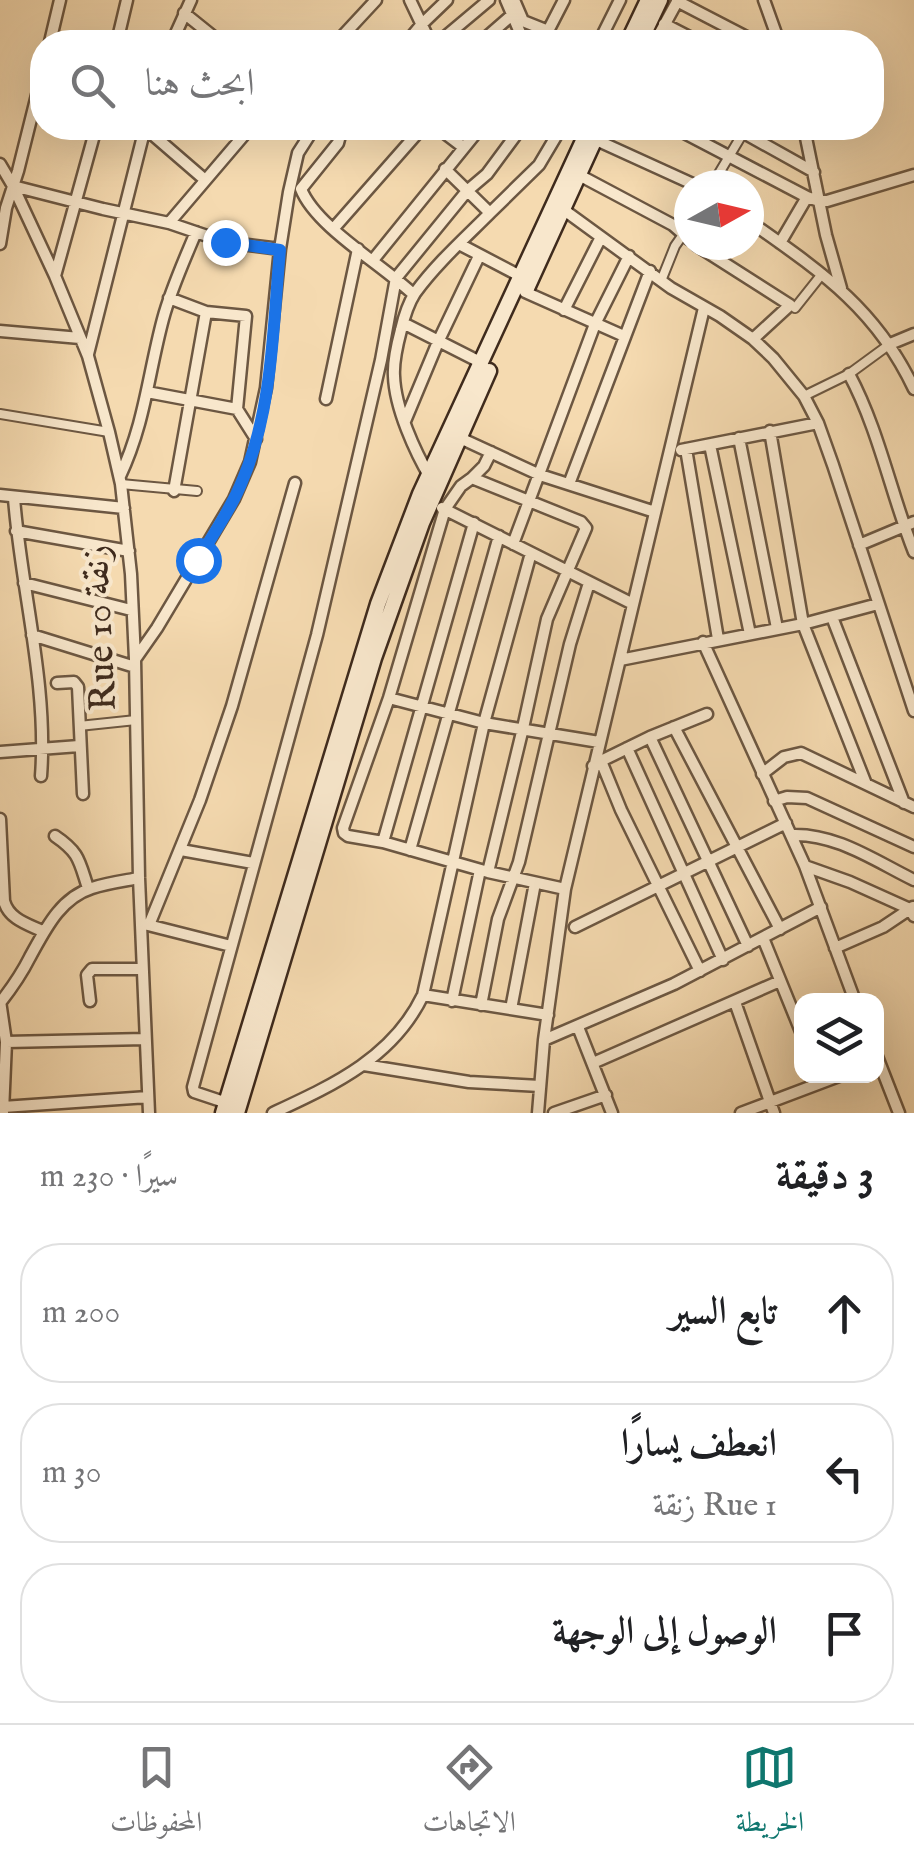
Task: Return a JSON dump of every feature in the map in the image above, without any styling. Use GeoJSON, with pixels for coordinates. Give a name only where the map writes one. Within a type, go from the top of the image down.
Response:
{"type":"FeatureCollection","features":[{"type":"Feature","properties":{"kind":"main road"},"geometry":{"type":"LineString","coordinates":[[634,30],[648,0]]}},
{"type":"Feature","properties":{"kind":"main road"},"geometry":{"type":"LineString","coordinates":[[646,30],[660,0]]}},
{"type":"Feature","properties":{"kind":"main road"},"geometry":{"type":"LineString","coordinates":[[231,1109],[378,604],[460,438],[590,140]]}},
{"type":"Feature","properties":{"kind":"main road"},"geometry":{"type":"LineString","coordinates":[[433,494],[482,362],[564,210],[591,140]]}},
{"type":"Feature","properties":{"kind":"street"},"geometry":{"type":"LineString","coordinates":[[53,30],[60,0]]}},
{"type":"Feature","properties":{"kind":"street"},"geometry":{"type":"LineString","coordinates":[[120,30],[127,0]]}},
{"type":"Feature","properties":{"kind":"street"},"geometry":{"type":"LineString","coordinates":[[177,30],[191,0]]}},
{"type":"Feature","properties":{"kind":"street"},"geometry":{"type":"LineString","coordinates":[[347,30],[376,0]]}},
{"type":"Feature","properties":{"kind":"street"},"geometry":{"type":"LineString","coordinates":[[410,0],[425,30]]}},
{"type":"Feature","properties":{"kind":"street"},"geometry":{"type":"LineString","coordinates":[[417,30],[446,0]]}},
{"type":"Feature","properties":{"kind":"street"},"geometry":{"type":"LineString","coordinates":[[454,30],[489,0]]}},
{"type":"Feature","properties":{"kind":"street"},"geometry":{"type":"LineString","coordinates":[[506,0],[518,30]]}},
{"type":"Feature","properties":{"kind":"street"},"geometry":{"type":"LineString","coordinates":[[514,0],[523,20],[544,30]]}},
{"type":"Feature","properties":{"kind":"street"},"geometry":{"type":"LineString","coordinates":[[549,30],[564,0]]}},
{"type":"Feature","properties":{"kind":"street"},"geometry":{"type":"LineString","coordinates":[[605,30],[620,0]]}},
{"type":"Feature","properties":{"kind":"street"},"geometry":{"type":"LineString","coordinates":[[764,0],[775,30]]}},
{"type":"Feature","properties":{"kind":"street"},"geometry":{"type":"LineString","coordinates":[[661,30],[678,1],[733,30]]}},
{"type":"Feature","properties":{"kind":"street"},"geometry":{"type":"LineString","coordinates":[[184,13],[205,30]]}},
{"type":"Feature","properties":{"kind":"street"},"geometry":{"type":"LineString","coordinates":[[496,30],[512,16]]}},
{"type":"Feature","properties":{"kind":"street"},"geometry":{"type":"LineString","coordinates":[[664,24],[676,30]]}},
{"type":"Feature","properties":{"kind":"street"},"geometry":{"type":"LineString","coordinates":[[0,244],[30,121]]}},
{"type":"Feature","properties":{"kind":"street"},"geometry":{"type":"LineString","coordinates":[[55,276],[93,140]]}},
{"type":"Feature","properties":{"kind":"street"},"geometry":{"type":"LineString","coordinates":[[88,356],[142,140]]}},
{"type":"Feature","properties":{"kind":"street"},"geometry":{"type":"LineString","coordinates":[[159,140],[204,179]]}},
{"type":"Feature","properties":{"kind":"street"},"geometry":{"type":"LineString","coordinates":[[169,222],[239,140]]}},
{"type":"Feature","properties":{"kind":"street"},"geometry":{"type":"LineString","coordinates":[[32,636],[135,663],[234,500],[256,439],[266,388],[288,192],[298,152],[306,140]]}},
{"type":"Feature","properties":{"kind":"street"},"geometry":{"type":"LineString","coordinates":[[339,140],[302,189],[306,200],[358,250],[414,295]]}},
{"type":"Feature","properties":{"kind":"street"},"geometry":{"type":"LineString","coordinates":[[334,228],[411,140]]}},
{"type":"Feature","properties":{"kind":"street"},"geometry":{"type":"LineString","coordinates":[[372,260],[445,170],[464,140]]}},
{"type":"Feature","properties":{"kind":"street"},"geometry":{"type":"LineString","coordinates":[[231,1109],[194,1092],[193,1088],[317,636],[382,360],[396,278],[513,140]]}},
{"type":"Feature","properties":{"kind":"street"},"geometry":{"type":"LineString","coordinates":[[549,140],[551,146]]}},
{"type":"Feature","properties":{"kind":"street"},"geometry":{"type":"LineString","coordinates":[[554,140],[539,165],[414,295],[402,323],[394,378],[405,422],[433,494],[389,698],[343,828],[348,836],[565,890]]}},
{"type":"Feature","properties":{"kind":"street"},"geometry":{"type":"LineString","coordinates":[[611,140],[674,174]]}},
{"type":"Feature","properties":{"kind":"street"},"geometry":{"type":"LineString","coordinates":[[698,140],[813,199],[851,195],[914,175]]}},
{"type":"Feature","properties":{"kind":"street"},"geometry":{"type":"LineString","coordinates":[[722,170],[737,140]]}},
{"type":"Feature","properties":{"kind":"street"},"geometry":{"type":"LineString","coordinates":[[760,140],[814,172]]}},
{"type":"Feature","properties":{"kind":"street"},"geometry":{"type":"LineString","coordinates":[[807,140],[814,172],[813,199],[841,289]]}},
{"type":"Feature","properties":{"kind":"street","name":"Rue 10 زنقة"},"geometry":{"type":"LineString","coordinates":[[1,168],[55,276],[88,356],[120,480],[135,663],[138,878],[144,924],[148,1113]]}},
{"type":"Feature","properties":{"kind":"street"},"geometry":{"type":"LineString","coordinates":[[445,170],[490,213]]}},
{"type":"Feature","properties":{"kind":"street"},"geometry":{"type":"LineString","coordinates":[[579,175],[674,226]]}},
{"type":"Feature","properties":{"kind":"street"},"geometry":{"type":"LineString","coordinates":[[13,186],[169,222],[225,242],[280,250]]}},
{"type":"Feature","properties":{"kind":"street"},"geometry":{"type":"LineString","coordinates":[[780,242],[813,199]]}},
{"type":"Feature","properties":{"kind":"street"},"geometry":{"type":"LineString","coordinates":[[564,210],[661,281],[753,339],[804,396],[818,423],[914,711]]}},
{"type":"Feature","properties":{"kind":"street"},"geometry":{"type":"LineString","coordinates":[[764,231],[841,289],[871,319],[890,344],[914,389]]}},
{"type":"Feature","properties":{"kind":"street"},"geometry":{"type":"LineString","coordinates":[[196,232],[169,298],[141,423],[120,480],[197,492]]}},
{"type":"Feature","properties":{"kind":"street"},"geometry":{"type":"LineString","coordinates":[[564,310],[601,237]]}},
{"type":"Feature","properties":{"kind":"street"},"geometry":{"type":"LineString","coordinates":[[459,244],[564,310],[624,336]]}},
{"type":"Feature","properties":{"kind":"street"},"geometry":{"type":"LineString","coordinates":[[661,281],[674,248]]}},
{"type":"Feature","properties":{"kind":"street"},"geometry":{"type":"LineString","coordinates":[[326,399],[358,250]]}},
{"type":"Feature","properties":{"kind":"street"},"geometry":{"type":"LineString","coordinates":[[405,422],[478,256]]}},
{"type":"Feature","properties":{"kind":"street"},"geometry":{"type":"LineString","coordinates":[[514,544],[596,324],[629,256]]}},
{"type":"Feature","properties":{"kind":"street"},"geometry":{"type":"LineString","coordinates":[[719,260],[790,306],[753,339]]}},
{"type":"Feature","properties":{"kind":"street"},"geometry":{"type":"LineString","coordinates":[[568,484],[650,271]]}},
{"type":"Feature","properties":{"kind":"street"},"geometry":{"type":"LineString","coordinates":[[794,308],[822,274]]}},
{"type":"Feature","properties":{"kind":"street"},"geometry":{"type":"LineString","coordinates":[[169,298],[206,312],[246,317],[237,409],[256,439]]}},
{"type":"Feature","properties":{"kind":"street"},"geometry":{"type":"LineString","coordinates":[[538,1113],[565,890],[704,308]]}},
{"type":"Feature","properties":{"kind":"street"},"geometry":{"type":"LineString","coordinates":[[174,491],[206,312]]}},
{"type":"Feature","properties":{"kind":"street"},"geometry":{"type":"LineString","coordinates":[[402,323],[482,362]]}},
{"type":"Feature","properties":{"kind":"street"},"geometry":{"type":"LineString","coordinates":[[0,331],[80,338]]}},
{"type":"Feature","properties":{"kind":"street"},"geometry":{"type":"LineString","coordinates":[[804,396],[849,374],[890,344],[914,334]]}},
{"type":"Feature","properties":{"kind":"street"},"geometry":{"type":"LineString","coordinates":[[849,374],[909,523],[914,552]]}},
{"type":"Feature","properties":{"kind":"street"},"geometry":{"type":"LineString","coordinates":[[147,392],[237,409]]}},
{"type":"Feature","properties":{"kind":"street"},"geometry":{"type":"LineString","coordinates":[[0,414],[109,432]]}},
{"type":"Feature","properties":{"kind":"street"},"geometry":{"type":"LineString","coordinates":[[668,452],[818,423]]}},
{"type":"Feature","properties":{"kind":"street"},"geometry":{"type":"LineString","coordinates":[[770,431],[803,624],[866,784]]}},
{"type":"Feature","properties":{"kind":"street"},"geometry":{"type":"LineString","coordinates":[[460,438],[540,475],[655,512]]}},
{"type":"Feature","properties":{"kind":"street"},"geometry":{"type":"LineString","coordinates":[[739,438],[777,628]]}},
{"type":"Feature","properties":{"kind":"street"},"geometry":{"type":"LineString","coordinates":[[710,445],[750,634]]}},
{"type":"Feature","properties":{"kind":"street"},"geometry":{"type":"LineString","coordinates":[[686,450],[718,640]]}},
{"type":"Feature","properties":{"kind":"street"},"geometry":{"type":"LineString","coordinates":[[433,494],[472,478],[484,466],[490,452]]}},
{"type":"Feature","properties":{"kind":"street"},"geometry":{"type":"LineString","coordinates":[[452,1002],[524,728],[546,620],[586,526],[472,478]]}},
{"type":"Feature","properties":{"kind":"street"},"geometry":{"type":"LineString","coordinates":[[230,946],[144,924],[181,850],[232,706],[295,482]]}},
{"type":"Feature","properties":{"kind":"street"},"geometry":{"type":"LineString","coordinates":[[433,494],[474,523],[634,604]]}},
{"type":"Feature","properties":{"kind":"street"},"geometry":{"type":"LineString","coordinates":[[0,495],[124,508]]}},
{"type":"Feature","properties":{"kind":"street"},"geometry":{"type":"LineString","coordinates":[[14,498],[43,748],[41,776]]}},
{"type":"Feature","properties":{"kind":"street"},"geometry":{"type":"LineString","coordinates":[[383,842],[474,523]]}},
{"type":"Feature","properties":{"kind":"street"},"geometry":{"type":"LineString","coordinates":[[859,545],[909,523]]}},
{"type":"Feature","properties":{"kind":"street"},"geometry":{"type":"LineString","coordinates":[[16,532],[128,551]]}},
{"type":"Feature","properties":{"kind":"street"},"geometry":{"type":"LineString","coordinates":[[410,850],[498,536]]}},
{"type":"Feature","properties":{"kind":"street"},"geometry":{"type":"LineString","coordinates":[[273,1113],[383,1051],[412,1017],[422,996],[484,723],[531,554]]}},
{"type":"Feature","properties":{"kind":"street"},"geometry":{"type":"LineString","coordinates":[[24,583],[132,610]]}},
{"type":"Feature","properties":{"kind":"street"},"geometry":{"type":"LineString","coordinates":[[481,1006],[498,919],[513,878],[573,633],[590,584]]}},
{"type":"Feature","properties":{"kind":"street"},"geometry":{"type":"LineString","coordinates":[[620,660],[803,624],[878,604]]}},
{"type":"Feature","properties":{"kind":"street"},"geometry":{"type":"LineString","coordinates":[[832,617],[909,805]]}},
{"type":"Feature","properties":{"kind":"street"},"geometry":{"type":"LineString","coordinates":[[703,642],[805,866],[852,993]]}},
{"type":"Feature","properties":{"kind":"street"},"geometry":{"type":"LineString","coordinates":[[57,683],[74,682],[78,687],[83,794]]}},
{"type":"Feature","properties":{"kind":"street"},"geometry":{"type":"LineString","coordinates":[[389,698],[484,723],[599,742]]}},
{"type":"Feature","properties":{"kind":"street"},"geometry":{"type":"LineString","coordinates":[[597,764],[707,714]]}},
{"type":"Feature","properties":{"kind":"street"},"geometry":{"type":"LineString","coordinates":[[80,726],[136,720]]}},
{"type":"Feature","properties":{"kind":"street"},"geometry":{"type":"LineString","coordinates":[[674,727],[780,929]]}},
{"type":"Feature","properties":{"kind":"street"},"geometry":{"type":"LineString","coordinates":[[650,737],[748,946]]}},
{"type":"Feature","properties":{"kind":"street"},"geometry":{"type":"LineString","coordinates":[[0,752],[79,746]]}},
{"type":"Feature","properties":{"kind":"street"},"geometry":{"type":"LineString","coordinates":[[627,748],[724,960]]}},
{"type":"Feature","properties":{"kind":"street"},"geometry":{"type":"LineString","coordinates":[[762,774],[784,758],[801,752],[909,805]]}},
{"type":"Feature","properties":{"kind":"street"},"geometry":{"type":"LineString","coordinates":[[597,764],[700,971]]}},
{"type":"Feature","properties":{"kind":"street"},"geometry":{"type":"LineString","coordinates":[[774,801],[806,798],[914,847]]}},
{"type":"Feature","properties":{"kind":"street"},"geometry":{"type":"LineString","coordinates":[[0,819],[6,910],[42,932]]}},
{"type":"Feature","properties":{"kind":"street"},"geometry":{"type":"LineString","coordinates":[[574,927],[786,823]]}},
{"type":"Feature","properties":{"kind":"street"},"geometry":{"type":"LineString","coordinates":[[791,835],[813,834],[830,839],[914,880]]}},
{"type":"Feature","properties":{"kind":"street"},"geometry":{"type":"LineString","coordinates":[[55,836],[78,855],[88,888]]}},
{"type":"Feature","properties":{"kind":"street"},"geometry":{"type":"LineString","coordinates":[[181,850],[254,864]]}},
{"type":"Feature","properties":{"kind":"street"},"geometry":{"type":"LineString","coordinates":[[805,866],[913,910]]}},
{"type":"Feature","properties":{"kind":"street"},"geometry":{"type":"LineString","coordinates":[[138,878],[88,888],[54,916],[0,1002],[6,1042],[3,1110],[88,1107],[148,1098]]}},
{"type":"Feature","properties":{"kind":"street"},"geometry":{"type":"LineString","coordinates":[[510,1010],[535,883]]}},
{"type":"Feature","properties":{"kind":"street"},"geometry":{"type":"LineString","coordinates":[[544,1040],[724,960],[821,907]]}},
{"type":"Feature","properties":{"kind":"street"},"geometry":{"type":"LineString","coordinates":[[836,948],[913,910]]}},
{"type":"Feature","properties":{"kind":"street"},"geometry":{"type":"LineString","coordinates":[[763,938],[794,1014]]}},
{"type":"Feature","properties":{"kind":"street"},"geometry":{"type":"LineString","coordinates":[[90,1000],[87,975],[92,968],[142,969]]}},
{"type":"Feature","properties":{"kind":"street"},"geometry":{"type":"LineString","coordinates":[[593,1063],[780,980]]}},
{"type":"Feature","properties":{"kind":"street"},"geometry":{"type":"LineString","coordinates":[[422,996],[548,1014]]}},
{"type":"Feature","properties":{"kind":"street"},"geometry":{"type":"LineString","coordinates":[[736,1002],[772,1107]]}},
{"type":"Feature","properties":{"kind":"street"},"geometry":{"type":"LineString","coordinates":[[578,1027],[612,1113]]}},
{"type":"Feature","properties":{"kind":"street"},"geometry":{"type":"LineString","coordinates":[[6,1042],[145,1039]]}},
{"type":"Feature","properties":{"kind":"street"},"geometry":{"type":"LineString","coordinates":[[364,1065],[469,1082],[540,1086]]}},
{"type":"Feature","properties":{"kind":"street"},"geometry":{"type":"LineString","coordinates":[[884,1076],[898,1113]]}},
{"type":"Feature","properties":{"kind":"street"},"geometry":{"type":"LineString","coordinates":[[741,1113],[772,1107],[813,1083]]}},
{"type":"Feature","properties":{"kind":"street"},"geometry":{"type":"LineString","coordinates":[[554,1113],[606,1095]]}},
{"type":"Feature","properties":{"kind":"route"},"geometry":{"type":"LineString","coordinates":[[198,560],[234,500],[250,462],[266,388],[280,250],[225,242]]}}]}
